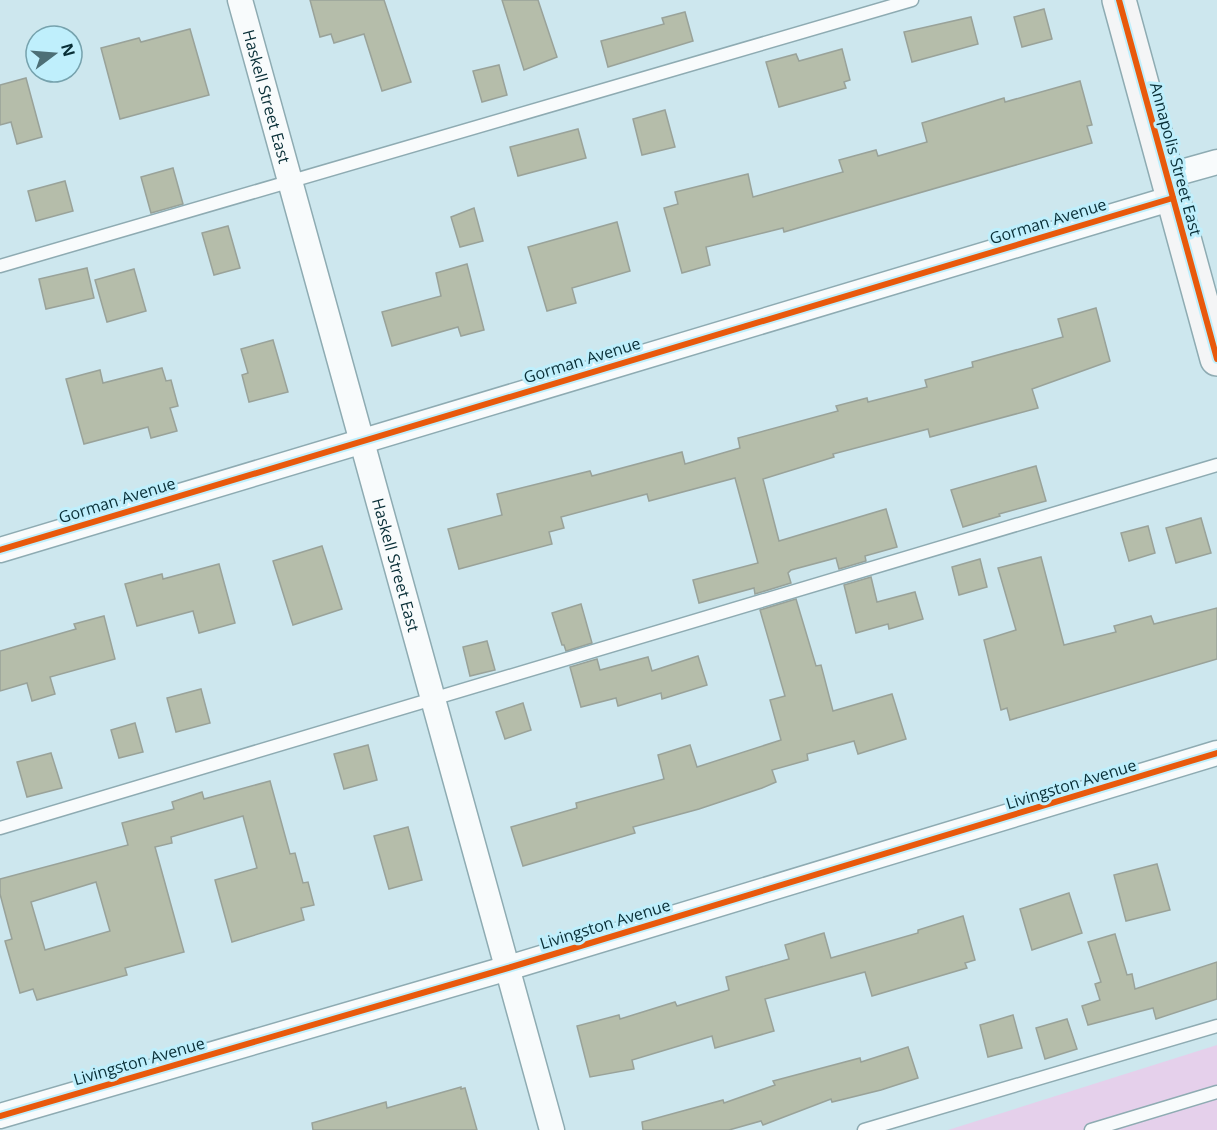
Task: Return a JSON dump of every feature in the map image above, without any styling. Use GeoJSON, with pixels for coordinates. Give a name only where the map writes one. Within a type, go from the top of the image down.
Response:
{"type":"FeatureCollection","features":[{"type":"Feature","properties":{"kind":"street","name":"Haskell Street East"},"geometry":{"type":"LineString","coordinates":[[240,0],[552,1130]]}},
{"type":"Feature","properties":{"kind":"street","name":"Annapolis Street East"},"geometry":{"type":"LineString","coordinates":[[1119,0],[1217,359]]}},
{"type":"Feature","properties":{"kind":"street","name":"Gorman Avenue"},"geometry":{"type":"LineString","coordinates":[[0,550],[361,440],[1170,187],[1217,162]]}},
{"type":"Feature","properties":{"kind":"street","name":"Livingston Avenue"},"geometry":{"type":"LineString","coordinates":[[0,1116],[508,968],[1217,753]]}},
{"type":"Feature","properties":{"kind":"lane"},"geometry":{"type":"LineString","coordinates":[[0,266],[912,0]]}},
{"type":"Feature","properties":{"kind":"lane"},"geometry":{"type":"LineString","coordinates":[[0,828],[1217,465]]}},
{"type":"Feature","properties":{"kind":"lane"},"geometry":{"type":"LineString","coordinates":[[864,1130],[1217,1026]]}},
{"type":"Feature","properties":{"kind":"lane"},"geometry":{"type":"LineString","coordinates":[[1091,1130],[1217,1092]]}},
{"type":"Feature","properties":{"kind":"shaded area"},"geometry":{"type":"Polygon","coordinates":[[[1217,1045],[1217,1130],[948,1130],[1217,1045]]]}},
{"type":"Feature","properties":{"kind":"building"},"geometry":{"type":"Polygon","coordinates":[[[310,0],[384,0],[411,82],[382,91],[364,34],[334,43],[331,34],[320,37],[310,0]]]}},
{"type":"Feature","properties":{"kind":"building"},"geometry":{"type":"Polygon","coordinates":[[[502,0],[538,0],[557,57],[524,70],[502,0]]]}},
{"type":"Feature","properties":{"kind":"building"},"geometry":{"type":"Polygon","coordinates":[[[1044,9],[1052,39],[1022,47],[1014,17],[1044,9]]]}},
{"type":"Feature","properties":{"kind":"building"},"geometry":{"type":"Polygon","coordinates":[[[685,12],[693,41],[608,67],[601,41],[664,24],[662,18],[685,12]]]}},
{"type":"Feature","properties":{"kind":"building"},"geometry":{"type":"Polygon","coordinates":[[[971,17],[978,44],[912,62],[904,32],[971,17]]]}},
{"type":"Feature","properties":{"kind":"building"},"geometry":{"type":"Polygon","coordinates":[[[190,29],[209,95],[120,119],[101,48],[139,38],[141,42],[190,29]]]}},
{"type":"Feature","properties":{"kind":"building"},"geometry":{"type":"Polygon","coordinates":[[[842,49],[850,80],[844,82],[846,88],[779,107],[766,62],[796,54],[799,61],[842,49]]]}},
{"type":"Feature","properties":{"kind":"building"},"geometry":{"type":"Polygon","coordinates":[[[499,65],[507,95],[482,102],[473,71],[499,65]]]}},
{"type":"Feature","properties":{"kind":"building"},"geometry":{"type":"Polygon","coordinates":[[[24,79],[24,84],[28,84],[42,137],[17,144],[11,122],[0,125],[0,85],[24,79]]]}},
{"type":"Feature","properties":{"kind":"building"},"geometry":{"type":"Polygon","coordinates":[[[1080,81],[1092,125],[1087,126],[1092,143],[784,232],[783,228],[706,247],[710,265],[682,273],[664,208],[678,204],[675,192],[748,174],[753,197],[843,172],[839,160],[876,150],[878,156],[927,142],[922,123],[1004,98],[1005,102],[1080,81]]]}},
{"type":"Feature","properties":{"kind":"building"},"geometry":{"type":"Polygon","coordinates":[[[665,110],[675,147],[642,155],[633,119],[665,110]]]}},
{"type":"Feature","properties":{"kind":"building"},"geometry":{"type":"Polygon","coordinates":[[[578,129],[586,158],[518,176],[510,147],[578,129]]]}},
{"type":"Feature","properties":{"kind":"building"},"geometry":{"type":"Polygon","coordinates":[[[173,168],[183,204],[151,213],[141,177],[173,168]]]}},
{"type":"Feature","properties":{"kind":"building"},"geometry":{"type":"Polygon","coordinates":[[[65,181],[73,211],[36,221],[28,191],[65,181]]]}},
{"type":"Feature","properties":{"kind":"building"},"geometry":{"type":"Polygon","coordinates":[[[474,208],[483,241],[460,247],[451,217],[474,208]]]}},
{"type":"Feature","properties":{"kind":"building"},"geometry":{"type":"Polygon","coordinates":[[[617,222],[630,271],[572,288],[576,303],[547,311],[528,247],[617,222]]]}},
{"type":"Feature","properties":{"kind":"building"},"geometry":{"type":"Polygon","coordinates":[[[228,226],[240,268],[214,275],[202,233],[228,226]]]}},
{"type":"Feature","properties":{"kind":"building"},"geometry":{"type":"Polygon","coordinates":[[[467,264],[484,330],[461,336],[458,327],[392,346],[382,312],[441,296],[436,273],[467,264]]]}},
{"type":"Feature","properties":{"kind":"building"},"geometry":{"type":"Polygon","coordinates":[[[87,268],[94,298],[46,309],[39,279],[87,268]]]}},
{"type":"Feature","properties":{"kind":"building"},"geometry":{"type":"Polygon","coordinates":[[[134,269],[146,311],[107,322],[95,280],[134,269]]]}},
{"type":"Feature","properties":{"kind":"building"},"geometry":{"type":"Polygon","coordinates":[[[1096,308],[1110,361],[1032,389],[1038,408],[930,437],[928,429],[833,454],[834,457],[763,479],[779,541],[886,509],[897,547],[865,556],[866,561],[839,569],[836,558],[791,570],[788,573],[791,583],[755,594],[754,588],[699,603],[693,580],[758,563],[735,478],[649,501],[647,494],[561,517],[564,528],[549,532],[552,544],[459,569],[448,529],[502,515],[497,494],[590,471],[592,476],[682,452],[685,464],[740,448],[738,438],[838,411],[836,406],[867,398],[868,402],[927,387],[925,380],[973,367],[972,362],[1063,337],[1058,319],[1096,308]]]}},
{"type":"Feature","properties":{"kind":"building"},"geometry":{"type":"Polygon","coordinates":[[[273,340],[288,392],[249,402],[242,375],[248,373],[241,349],[273,340]]]}},
{"type":"Feature","properties":{"kind":"building"},"geometry":{"type":"Polygon","coordinates":[[[162,368],[166,381],[171,380],[178,406],[170,408],[177,431],[151,438],[148,427],[84,444],[66,379],[100,370],[103,383],[162,368]]]}},
{"type":"Feature","properties":{"kind":"building"},"geometry":{"type":"Polygon","coordinates":[[[1036,466],[1046,501],[963,527],[951,490],[1036,466]]]}},
{"type":"Feature","properties":{"kind":"building"},"geometry":{"type":"Polygon","coordinates":[[[1201,518],[1211,553],[1176,563],[1166,528],[1201,518]]]}},
{"type":"Feature","properties":{"kind":"building"},"geometry":{"type":"Polygon","coordinates":[[[1148,526],[1155,553],[1129,561],[1121,533],[1148,526]]]}},
{"type":"Feature","properties":{"kind":"building"},"geometry":{"type":"Polygon","coordinates":[[[322,546],[342,609],[293,625],[273,561],[322,546]]]}},
{"type":"Feature","properties":{"kind":"building"},"geometry":{"type":"Polygon","coordinates":[[[1041,557],[1064,645],[1116,632],[1114,626],[1151,616],[1154,624],[1217,608],[1217,659],[1010,720],[1007,708],[1001,710],[984,640],[1016,630],[998,568],[1041,557]]]}},
{"type":"Feature","properties":{"kind":"building"},"geometry":{"type":"Polygon","coordinates":[[[980,559],[987,587],[959,595],[952,567],[980,559]]]}},
{"type":"Feature","properties":{"kind":"building"},"geometry":{"type":"Polygon","coordinates":[[[219,564],[235,623],[199,633],[193,611],[137,626],[125,584],[162,574],[163,579],[219,564]]]}},
{"type":"Feature","properties":{"kind":"building"},"geometry":{"type":"Polygon","coordinates":[[[871,577],[877,602],[915,592],[923,619],[889,629],[888,624],[856,633],[844,585],[871,577]]]}},
{"type":"Feature","properties":{"kind":"building"},"geometry":{"type":"Polygon","coordinates":[[[796,599],[816,666],[821,665],[833,711],[892,694],[906,739],[858,754],[854,741],[807,754],[808,760],[772,770],[776,782],[762,788],[699,809],[633,827],[635,833],[523,866],[511,827],[577,808],[576,803],[664,779],[658,755],[690,745],[697,767],[781,740],[770,700],[785,696],[760,610],[796,599]]]}},
{"type":"Feature","properties":{"kind":"building"},"geometry":{"type":"Polygon","coordinates":[[[581,604],[592,643],[566,651],[552,613],[581,604]]]}},
{"type":"Feature","properties":{"kind":"building"},"geometry":{"type":"Polygon","coordinates":[[[104,616],[115,659],[50,677],[55,694],[32,701],[27,683],[0,691],[0,651],[76,629],[74,624],[104,616]]]}},
{"type":"Feature","properties":{"kind":"building"},"geometry":{"type":"Polygon","coordinates":[[[487,641],[495,670],[470,676],[463,647],[487,641]]]}},
{"type":"Feature","properties":{"kind":"building"},"geometry":{"type":"Polygon","coordinates":[[[698,656],[707,685],[662,699],[661,693],[618,706],[616,698],[581,707],[570,667],[597,659],[600,670],[648,657],[652,671],[698,656]]]}},
{"type":"Feature","properties":{"kind":"building"},"geometry":{"type":"Polygon","coordinates":[[[201,689],[210,723],[176,732],[167,698],[201,689]]]}},
{"type":"Feature","properties":{"kind":"building"},"geometry":{"type":"Polygon","coordinates":[[[523,703],[531,730],[505,739],[496,712],[523,703]]]}},
{"type":"Feature","properties":{"kind":"building"},"geometry":{"type":"Polygon","coordinates":[[[135,723],[143,752],[119,758],[111,730],[135,723]]]}},
{"type":"Feature","properties":{"kind":"building"},"geometry":{"type":"Polygon","coordinates":[[[368,745],[377,780],[344,789],[334,754],[368,745]]]}},
{"type":"Feature","properties":{"kind":"building"},"geometry":{"type":"Polygon","coordinates":[[[51,753],[62,788],[27,797],[17,762],[51,753]]]}},
{"type":"Feature","properties":{"kind":"building"},"geometry":{"type":"Polygon","coordinates":[[[270,781],[290,854],[295,853],[303,883],[308,882],[314,905],[301,908],[304,920],[232,942],[215,880],[257,868],[243,816],[171,837],[172,843],[155,847],[184,952],[125,968],[127,975],[37,1000],[33,989],[20,993],[5,941],[12,939],[0,894],[0,879],[128,845],[122,823],[174,809],[172,802],[202,792],[204,799],[270,781]],[[96,882],[31,902],[45,950],[110,931],[96,882]]]}},
{"type":"Feature","properties":{"kind":"building"},"geometry":{"type":"Polygon","coordinates":[[[408,827],[422,880],[389,889],[374,836],[408,827]]]}},
{"type":"Feature","properties":{"kind":"building"},"geometry":{"type":"Polygon","coordinates":[[[1157,864],[1170,910],[1126,921],[1114,875],[1157,864]]]}},
{"type":"Feature","properties":{"kind":"building"},"geometry":{"type":"Polygon","coordinates":[[[1069,893],[1082,933],[1032,950],[1020,909],[1069,893]]]}},
{"type":"Feature","properties":{"kind":"building"},"geometry":{"type":"Polygon","coordinates":[[[963,916],[975,960],[965,963],[967,968],[872,996],[865,972],[765,999],[774,1031],[715,1048],[712,1036],[632,1060],[634,1069],[590,1077],[577,1026],[619,1015],[620,1019],[675,1002],[677,1006],[729,990],[726,977],[789,959],[785,945],[824,933],[831,958],[918,933],[918,930],[963,916]]]}},
{"type":"Feature","properties":{"kind":"building"},"geometry":{"type":"Polygon","coordinates":[[[1115,934],[1127,975],[1132,974],[1135,989],[1217,962],[1217,999],[1156,1019],[1153,1008],[1088,1025],[1082,1006],[1100,1000],[1095,984],[1101,982],[1088,942],[1115,934]]]}},
{"type":"Feature","properties":{"kind":"building"},"geometry":{"type":"Polygon","coordinates":[[[1013,1015],[1022,1048],[988,1057],[980,1025],[1013,1015]]]}},
{"type":"Feature","properties":{"kind":"building"},"geometry":{"type":"Polygon","coordinates":[[[1067,1019],[1077,1049],[1045,1059],[1036,1028],[1067,1019]]]}},
{"type":"Feature","properties":{"kind":"building"},"geometry":{"type":"Polygon","coordinates":[[[908,1047],[918,1078],[881,1090],[832,1102],[831,1099],[763,1125],[761,1121],[729,1130],[643,1130],[642,1122],[723,1100],[724,1103],[775,1085],[773,1081],[860,1058],[861,1062],[908,1047]]]}},
{"type":"Feature","properties":{"kind":"building"},"geometry":{"type":"Polygon","coordinates":[[[461,1087],[461,1089],[465,1088],[477,1130],[313,1130],[312,1123],[386,1102],[387,1108],[461,1087]]]}},
{"type":"Feature","properties":{"kind":"cycle path"},"geometry":{"type":"LineString","coordinates":[[1119,0],[1217,359]]}},
{"type":"Feature","properties":{"kind":"cycle path"},"geometry":{"type":"LineString","coordinates":[[0,550],[1173,198]]}},
{"type":"Feature","properties":{"kind":"cycle path"},"geometry":{"type":"LineString","coordinates":[[0,1116],[508,968],[1217,753]]}}]}
